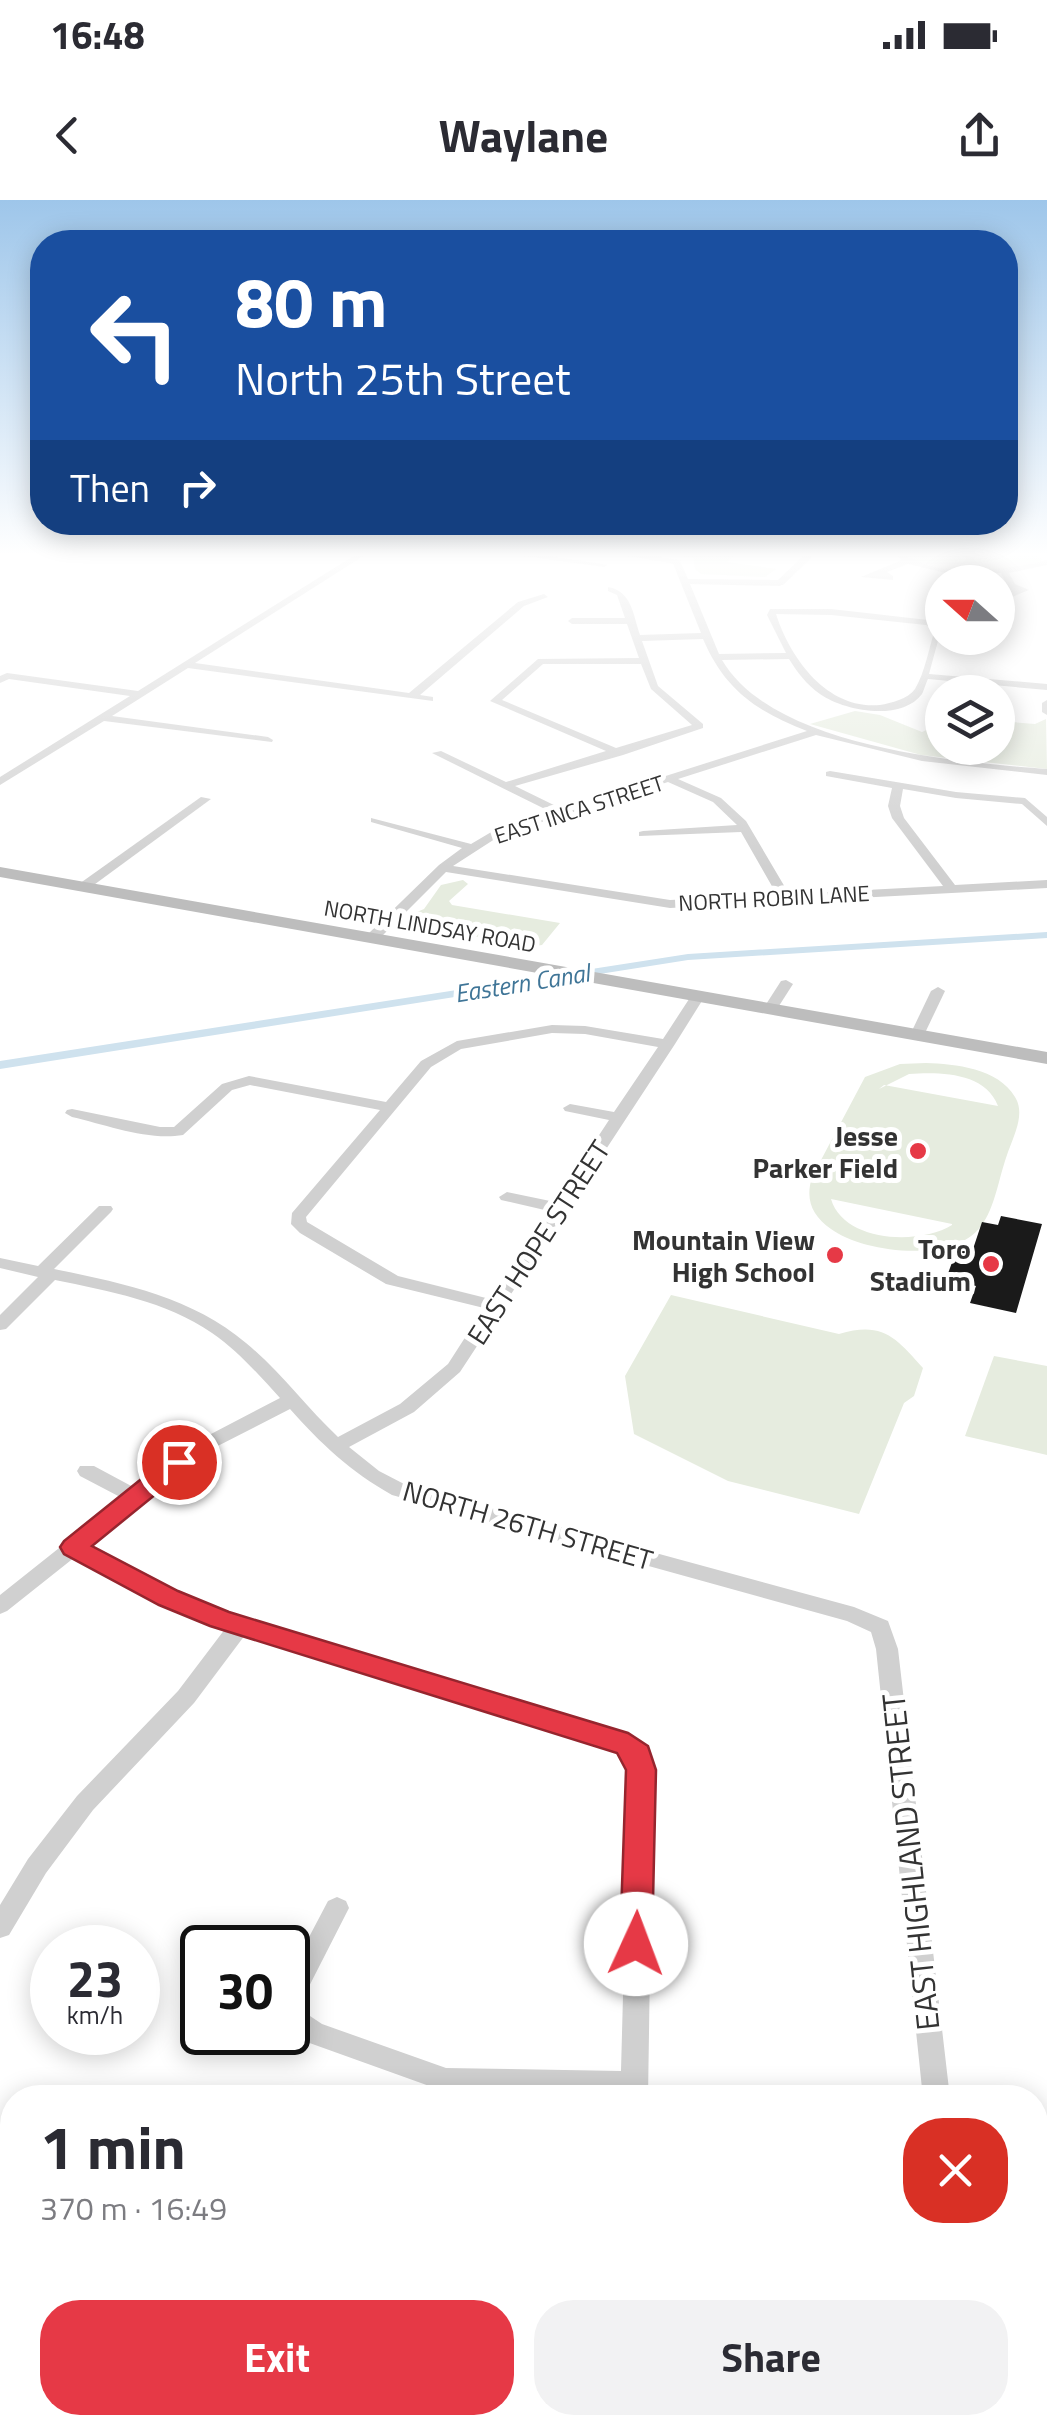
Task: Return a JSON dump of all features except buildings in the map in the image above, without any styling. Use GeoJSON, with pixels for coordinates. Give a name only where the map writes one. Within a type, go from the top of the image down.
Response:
{"type":"FeatureCollection","features":[{"type":"Feature","properties":{"kind":"main road","name":"NORTH LINDSAY ROAD"},"geometry":{"type":"LineString","coordinates":[[0,872],[1047,1058]]}},
{"type":"Feature","properties":{"kind":"street"},"geometry":{"type":"LineString","coordinates":[[0,782],[196,659]]}},
{"type":"Feature","properties":{"kind":"street"},"geometry":{"type":"LineString","coordinates":[[412,696],[455,659]]}},
{"type":"Feature","properties":{"kind":"street"},"geometry":{"type":"LineString","coordinates":[[719,659],[725,673],[748,696],[817,731],[928,759],[1047,772]]}},
{"type":"Feature","properties":{"kind":"street"},"geometry":{"type":"LineString","coordinates":[[795,659],[818,687],[854,706],[873,710],[910,699],[920,690],[925,676]]}},
{"type":"Feature","properties":{"kind":"street"},"geometry":{"type":"LineString","coordinates":[[508,785],[619,754],[699,724],[654,687],[644,661],[541,661],[495,701],[619,754]]}},
{"type":"Feature","properties":{"kind":"street"},"geometry":{"type":"LineString","coordinates":[[187,665],[430,699]]}},
{"type":"Feature","properties":{"kind":"street"},"geometry":{"type":"LineString","coordinates":[[4,678],[140,694]]}},
{"type":"Feature","properties":{"kind":"street"},"geometry":{"type":"LineString","coordinates":[[1015,684],[1047,687]]}},
{"type":"Feature","properties":{"kind":"street"},"geometry":{"type":"LineString","coordinates":[[1047,702],[1047,712]]}},
{"type":"Feature","properties":{"kind":"street"},"geometry":{"type":"LineString","coordinates":[[104,718],[268,740]]}},
{"type":"Feature","properties":{"kind":"street","name":"EAST INCA STREET"},"geometry":{"type":"LineString","coordinates":[[372,938],[443,868],[470,847],[510,827],[817,731]]}},
{"type":"Feature","properties":{"kind":"street"},"geometry":{"type":"LineString","coordinates":[[437,753],[560,812]]}},
{"type":"Feature","properties":{"kind":"street"},"geometry":{"type":"LineString","coordinates":[[830,774],[1025,801],[1047,824]]}},
{"type":"Feature","properties":{"kind":"street"},"geometry":{"type":"LineString","coordinates":[[670,780],[717,800],[745,828],[785,898]]}},
{"type":"Feature","properties":{"kind":"street"},"geometry":{"type":"LineString","coordinates":[[898,786],[894,806],[898,818],[952,889]]}},
{"type":"Feature","properties":{"kind":"street"},"geometry":{"type":"LineString","coordinates":[[82,886],[205,799]]}},
{"type":"Feature","properties":{"kind":"street"},"geometry":{"type":"LineString","coordinates":[[375,820],[470,847]]}},
{"type":"Feature","properties":{"kind":"street"},"geometry":{"type":"LineString","coordinates":[[643,834],[745,828]]}},
{"type":"Feature","properties":{"kind":"street","name":"NORTH ROBIN LANE"},"geometry":{"type":"LineString","coordinates":[[443,868],[670,904],[1047,884]]}},
{"type":"Feature","properties":{"kind":"street"},"geometry":{"type":"LineString","coordinates":[[770,1009],[786,984]]}},
{"type":"Feature","properties":{"kind":"street"},"geometry":{"type":"LineString","coordinates":[[917,1035],[938,991]]}},
{"type":"Feature","properties":{"kind":"street","name":"EAST HOPE STREET"},"geometry":{"type":"LineString","coordinates":[[337,1445],[392,1418],[434,1389],[454,1368],[698,996]]}},
{"type":"Feature","properties":{"kind":"street"},"geometry":{"type":"LineString","coordinates":[[496,1306],[392,1280],[299,1224],[300,1211],[431,1059],[468,1043],[563,1028],[668,1044]]}},
{"type":"Feature","properties":{"kind":"street"},"geometry":{"type":"LineString","coordinates":[[72,1113],[160,1132],[178,1132],[228,1087],[249,1080],[389,1106]]}},
{"type":"Feature","properties":{"kind":"street"},"geometry":{"type":"LineString","coordinates":[[570,1108],[619,1118]]}},
{"type":"Feature","properties":{"kind":"street"},"geometry":{"type":"LineString","coordinates":[[507,1198],[559,1208]]}},
{"type":"Feature","properties":{"kind":"street"},"geometry":{"type":"LineString","coordinates":[[0,1326],[105,1209]]}},
{"type":"Feature","properties":{"kind":"street","name":"NORTH 26TH STREET"},"geometry":{"type":"LineString","coordinates":[[0,1263],[149,1298],[204,1320],[235,1342],[374,1477],[414,1496],[854,1615],[880,1628]]}},
{"type":"Feature","properties":{"kind":"street"},"geometry":{"type":"LineString","coordinates":[[0,1606],[212,1439],[292,1400]]}},
{"type":"Feature","properties":{"kind":"street"},"geometry":{"type":"LineString","coordinates":[[87,1471],[136,1496]]}},
{"type":"Feature","properties":{"kind":"street"},"geometry":{"type":"LineString","coordinates":[[73,1547],[169,1598],[240,1625],[611,1738],[634,1750],[641,1770],[633,2085]]}},
{"type":"Feature","properties":{"kind":"street"},"geometry":{"type":"LineString","coordinates":[[0,1927],[44,1856],[85,1802],[186,1697],[240,1625]]}},
{"type":"Feature","properties":{"kind":"street","name":"EAST HIGHLAND STREET"},"geometry":{"type":"LineString","coordinates":[[880,1628],[887,1649],[936,2085]]}},
{"type":"Feature","properties":{"kind":"street"},"geometry":{"type":"LineString","coordinates":[[310,1960],[337,1908]]}},
{"type":"Feature","properties":{"kind":"street"},"geometry":{"type":"LineString","coordinates":[[310,2031],[446,2080],[531,2085]]}},
{"type":"Feature","properties":{"kind":"shaded area"},"geometry":{"type":"Polygon","coordinates":[[[855,711],[880,715],[925,731],[925,755],[921,755],[810,724],[855,711]]]}},
{"type":"Feature","properties":{"kind":"shaded area"},"geometry":{"type":"Polygon","coordinates":[[[1046,719],[1047,769],[1011,765],[1015,765],[1015,722],[1035,724],[1046,719]]]}},
{"type":"Feature","properties":{"kind":"shaded area"},"geometry":{"type":"Polygon","coordinates":[[[463,880],[468,884],[449,901],[452,905],[560,923],[542,945],[521,948],[438,931],[412,914],[424,909],[441,885],[463,880]]]}},
{"type":"Feature","properties":{"kind":"shaded area"},"geometry":{"type":"Polygon","coordinates":[[[900,1064],[937,1064],[987,1074],[1007,1087],[1018,1104],[1017,1126],[990,1210],[968,1238],[951,1246],[908,1251],[864,1244],[824,1224],[810,1200],[812,1177],[865,1077],[900,1064]],[[909,1074],[886,1085],[998,1106],[983,1086],[972,1080],[947,1074],[909,1074]],[[831,1199],[839,1214],[867,1232],[884,1236],[921,1236],[952,1225],[831,1199]]]}},
{"type":"Feature","properties":{"kind":"shaded area"},"geometry":{"type":"Polygon","coordinates":[[[671,1295],[839,1334],[878,1331],[905,1348],[923,1368],[914,1396],[904,1403],[859,1514],[728,1481],[634,1434],[625,1376],[671,1295]]]}},
{"type":"Feature","properties":{"kind":"shaded area"},"geometry":{"type":"Polygon","coordinates":[[[994,1356],[1047,1366],[1047,1455],[965,1436],[994,1356]]]}},
{"type":"Feature","properties":{"kind":"waterway","name":"Eastern Canal"},"geometry":{"type":"LineString","coordinates":[[0,1065],[688,957],[1047,935]]}},
{"type":"Feature","properties":{"kind":"place","name":"Jesse Parker Field"},"geometry":{"type":"Point","coordinates":[918,1151]}},
{"type":"Feature","properties":{"kind":"place","name":"Mountain View High School"},"geometry":{"type":"Point","coordinates":[835,1255]}},
{"type":"Feature","properties":{"kind":"place","name":"Toro Stadium"},"geometry":{"type":"Point","coordinates":[991,1264]}},
{"type":"Feature","properties":{"kind":"route"},"geometry":{"type":"LineString","coordinates":[[179,1462],[73,1547],[169,1598],[219,1619],[628,1745],[638,1755],[641,1770],[636,1944]]}}]}
